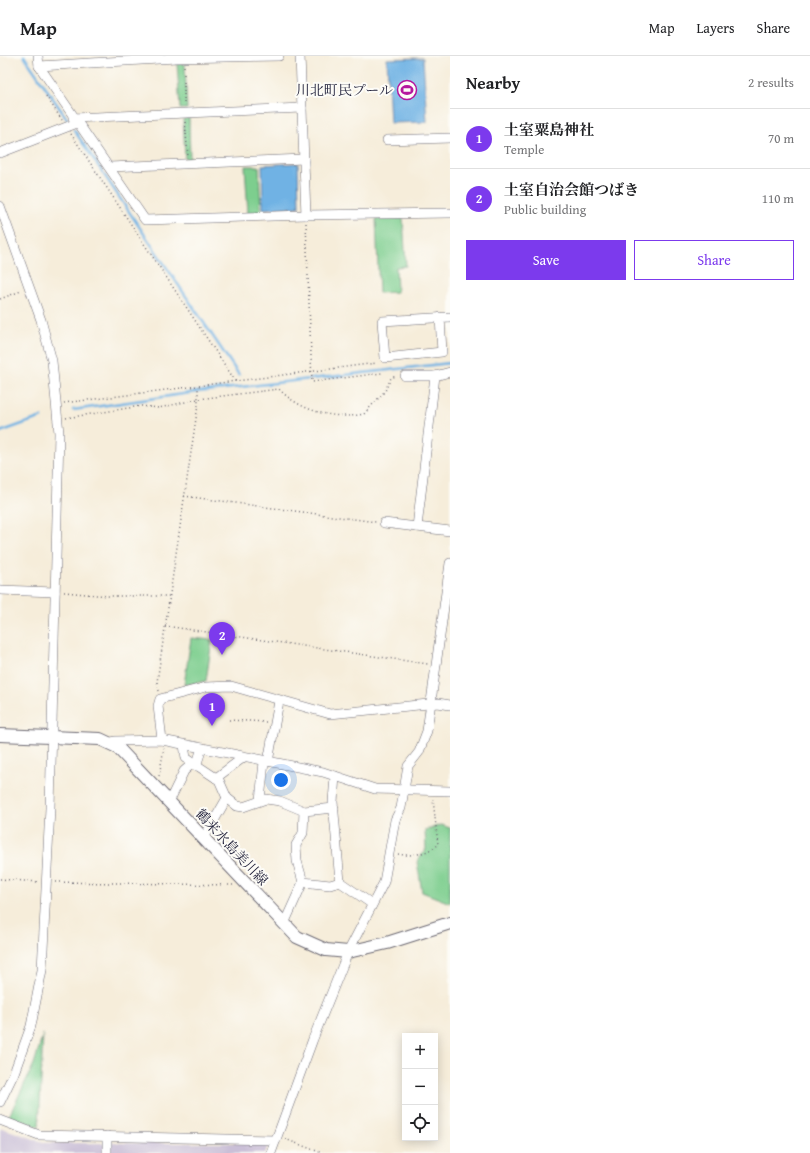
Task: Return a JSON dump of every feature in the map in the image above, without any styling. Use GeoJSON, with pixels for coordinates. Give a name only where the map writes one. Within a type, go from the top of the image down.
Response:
{"type":"FeatureCollection","features":[{"type":"Feature","properties":{"kind":"main road","name":"鶴来水島美川線"},"geometry":{"type":"LineString","coordinates":[[0,735],[100,739],[116,747],[284,924],[297,937],[311,944],[326,950],[348,952],[393,942],[450,924]]}},
{"type":"Feature","properties":{"kind":"street"},"geometry":{"type":"LineString","coordinates":[[38,56],[39,66],[144,220],[306,215],[450,213]]}},
{"type":"Feature","properties":{"kind":"street"},"geometry":{"type":"LineString","coordinates":[[39,66],[176,57],[279,56]]}},
{"type":"Feature","properties":{"kind":"street"},"geometry":{"type":"LineString","coordinates":[[300,56],[306,215]]}},
{"type":"Feature","properties":{"kind":"street"},"geometry":{"type":"LineString","coordinates":[[0,153],[66,127],[75,120],[302,108]]}},
{"type":"Feature","properties":{"kind":"street"},"geometry":{"type":"LineString","coordinates":[[387,140],[450,138]]}},
{"type":"Feature","properties":{"kind":"street"},"geometry":{"type":"LineString","coordinates":[[109,167],[304,159]]}},
{"type":"Feature","properties":{"kind":"street"},"geometry":{"type":"LineString","coordinates":[[0,206],[41,320],[52,361],[58,420],[52,736],[47,883],[42,964],[37,1001],[25,1046],[0,1102]]}},
{"type":"Feature","properties":{"kind":"street"},"geometry":{"type":"LineString","coordinates":[[440,317],[442,352],[385,358],[382,321],[440,317],[450,317]]}},
{"type":"Feature","properties":{"kind":"street"},"geometry":{"type":"LineString","coordinates":[[405,376],[434,376],[450,372]]}},
{"type":"Feature","properties":{"kind":"street"},"geometry":{"type":"LineString","coordinates":[[417,527],[434,376]]}},
{"type":"Feature","properties":{"kind":"street"},"geometry":{"type":"LineString","coordinates":[[384,523],[450,531]]}},
{"type":"Feature","properties":{"kind":"street"},"geometry":{"type":"LineString","coordinates":[[271,1153],[313,1039],[348,952],[384,882],[395,820],[401,808],[408,766],[420,752],[427,731],[436,665],[446,621],[450,563]]}},
{"type":"Feature","properties":{"kind":"street"},"geometry":{"type":"LineString","coordinates":[[0,590],[55,592]]}},
{"type":"Feature","properties":{"kind":"street"},"geometry":{"type":"LineString","coordinates":[[164,741],[158,706],[160,699],[164,696],[206,687],[231,686],[278,701],[330,714],[438,702],[450,705]]}},
{"type":"Feature","properties":{"kind":"street"},"geometry":{"type":"LineString","coordinates":[[260,800],[278,701]]}},
{"type":"Feature","properties":{"kind":"street"},"geometry":{"type":"LineString","coordinates":[[110,743],[114,740],[164,741],[335,776],[375,789],[450,791]]}},
{"type":"Feature","properties":{"kind":"street"},"geometry":{"type":"LineString","coordinates":[[184,745],[186,758],[194,765],[216,778],[223,786],[227,798],[237,806],[243,807],[256,803],[260,800],[280,801],[304,811],[334,808]]}},
{"type":"Feature","properties":{"kind":"street"},"geometry":{"type":"LineString","coordinates":[[169,802],[184,770],[194,765],[202,748]]}},
{"type":"Feature","properties":{"kind":"street"},"geometry":{"type":"LineString","coordinates":[[216,778],[244,757]]}},
{"type":"Feature","properties":{"kind":"street"},"geometry":{"type":"LineString","coordinates":[[335,776],[334,808],[340,882]]}},
{"type":"Feature","properties":{"kind":"street"},"geometry":{"type":"LineString","coordinates":[[204,838],[227,798]]}},
{"type":"Feature","properties":{"kind":"street"},"geometry":{"type":"LineString","coordinates":[[284,924],[302,882],[297,861],[296,845],[303,833],[304,811]]}},
{"type":"Feature","properties":{"kind":"street"},"geometry":{"type":"LineString","coordinates":[[302,882],[330,885],[340,882]]}},
{"type":"Feature","properties":{"kind":"street"},"geometry":{"type":"LineString","coordinates":[[340,882],[372,904]]}},
{"type":"Feature","properties":{"kind":"street"},"geometry":{"type":"LineString","coordinates":[[0,1120],[39,1134],[276,1140]]}},
{"type":"Feature","properties":{"kind":"street"},"geometry":{"type":"LineString","coordinates":[[107,1153],[108,1136]]}},
{"type":"Feature","properties":{"kind":"path"},"geometry":{"type":"LineString","coordinates":[[46,96],[236,382]]}},
{"type":"Feature","properties":{"kind":"path"},"geometry":{"type":"LineString","coordinates":[[306,215],[312,382],[382,373]]}},
{"type":"Feature","properties":{"kind":"path"},"geometry":{"type":"LineString","coordinates":[[0,299],[30,288]]}},
{"type":"Feature","properties":{"kind":"path"},"geometry":{"type":"LineString","coordinates":[[57,404],[376,364],[385,358]]}},
{"type":"Feature","properties":{"kind":"path"},"geometry":{"type":"LineString","coordinates":[[58,420],[141,406],[159,408],[198,399],[279,389],[285,397],[324,415],[359,416],[364,414],[385,391],[391,378],[405,376]]}},
{"type":"Feature","properties":{"kind":"path"},"geometry":{"type":"LineString","coordinates":[[160,699],[157,682],[199,396],[198,386]]}},
{"type":"Feature","properties":{"kind":"path"},"geometry":{"type":"LineString","coordinates":[[184,496],[384,523]]}},
{"type":"Feature","properties":{"kind":"path"},"geometry":{"type":"LineString","coordinates":[[55,592],[108,596],[170,596]]}},
{"type":"Feature","properties":{"kind":"path"},"geometry":{"type":"LineString","coordinates":[[165,626],[436,665]]}},
{"type":"Feature","properties":{"kind":"path"},"geometry":{"type":"LineString","coordinates":[[229,720],[275,722]]}},
{"type":"Feature","properties":{"kind":"path"},"geometry":{"type":"LineString","coordinates":[[156,789],[164,741]]}},
{"type":"Feature","properties":{"kind":"path"},"geometry":{"type":"LineString","coordinates":[[389,852],[403,855],[430,851],[438,845],[432,791]]}},
{"type":"Feature","properties":{"kind":"path"},"geometry":{"type":"LineString","coordinates":[[0,879],[47,883],[98,882],[246,885]]}},
{"type":"Feature","properties":{"kind":"path"},"geometry":{"type":"LineString","coordinates":[[276,1140],[286,1139],[322,1153]]}},
{"type":"Feature","properties":{"kind":"shaded area"},"geometry":{"type":"Polygon","coordinates":[[[2,1128],[46,1143],[269,1143],[265,1153],[0,1153],[0,1130],[2,1128]]]}},
{"type":"Feature","properties":{"kind":"green space"},"geometry":{"type":"Polygon","coordinates":[[[177,64],[185,64],[187,109],[180,109],[177,64]]]}},
{"type":"Feature","properties":{"kind":"green space"},"geometry":{"type":"Polygon","coordinates":[[[189,118],[190,159],[185,159],[183,119],[189,118]]]}},
{"type":"Feature","properties":{"kind":"green space"},"geometry":{"type":"Polygon","coordinates":[[[245,166],[259,166],[261,212],[248,214],[245,166]]]}},
{"type":"Feature","properties":{"kind":"green space"},"geometry":{"type":"Polygon","coordinates":[[[403,218],[406,266],[396,267],[397,292],[379,293],[376,219],[403,218]]]}},
{"type":"Feature","properties":{"kind":"green space"},"geometry":{"type":"Polygon","coordinates":[[[191,638],[212,640],[206,681],[184,685],[191,638]]]}},
{"type":"Feature","properties":{"kind":"green space"},"geometry":{"type":"Polygon","coordinates":[[[441,825],[450,828],[450,903],[422,892],[417,862],[426,849],[425,830],[441,825]]]}},
{"type":"Feature","properties":{"kind":"green space"},"geometry":{"type":"Polygon","coordinates":[[[43,1034],[39,1127],[9,1116],[34,1064],[43,1034]]]}},
{"type":"Feature","properties":{"kind":"water","name":"川北町民プール"},"geometry":{"type":"Polygon","coordinates":[[[423,58],[427,122],[390,123],[387,59],[423,58]]]}},
{"type":"Feature","properties":{"kind":"water"},"geometry":{"type":"Polygon","coordinates":[[[298,163],[299,207],[263,209],[262,165],[298,163]]]}},
{"type":"Feature","properties":{"kind":"waterway"},"geometry":{"type":"LineString","coordinates":[[24,56],[67,119]]}},
{"type":"Feature","properties":{"kind":"waterway"},"geometry":{"type":"LineString","coordinates":[[74,130],[239,375]]}},
{"type":"Feature","properties":{"kind":"waterway"},"geometry":{"type":"LineString","coordinates":[[73,410],[197,392],[450,363]]}},
{"type":"Feature","properties":{"kind":"waterway"},"geometry":{"type":"LineString","coordinates":[[0,432],[42,417]]}},
{"type":"Feature","properties":{"kind":"place","name":"川北町民プール"},"geometry":{"type":"Point","coordinates":[407,90]}},
{"type":"Feature","properties":{"kind":"place","name":"土室自治会館つばき"},"geometry":{"type":"Point","coordinates":[222,655]}},
{"type":"Feature","properties":{"kind":"place","name":"土室粟島神社"},"geometry":{"type":"Point","coordinates":[212,726]}}]}
